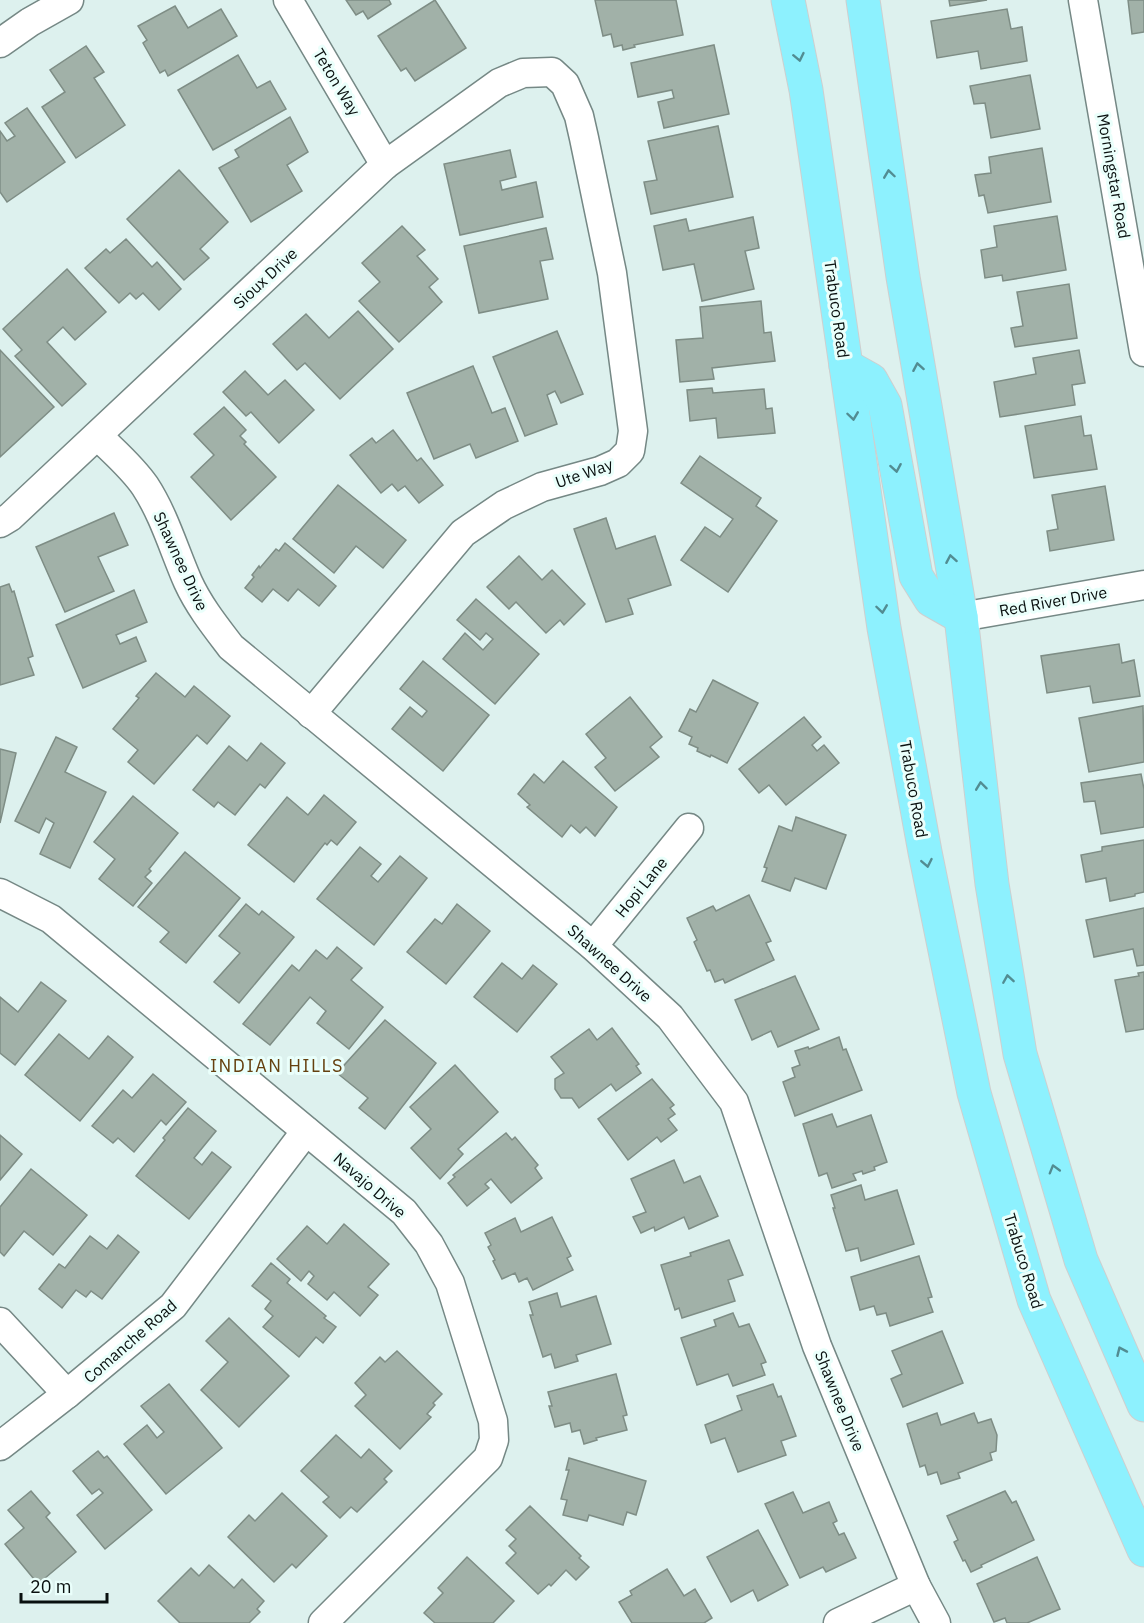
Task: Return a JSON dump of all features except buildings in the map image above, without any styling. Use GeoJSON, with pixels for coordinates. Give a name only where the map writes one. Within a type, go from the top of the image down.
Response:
{"type":"FeatureCollection","features":[{"type":"Feature","properties":{"kind":"main road","name":"Trabuco Road"},"geometry":{"type":"LineString","coordinates":[[788,0],[806,90],[884,628],[925,852],[974,1094],[1034,1300],[1144,1550]]}},
{"type":"Feature","properties":{"kind":"main road"},"geometry":{"type":"LineString","coordinates":[[864,0],[903,277],[961,617],[992,884],[1020,1054],[1081,1260],[1144,1405]]}},
{"type":"Feature","properties":{"kind":"main road"},"geometry":{"type":"LineString","coordinates":[[846,366],[871,380],[885,405],[916,576],[932,600],[961,617]]}},
{"type":"Feature","properties":{"kind":"street"},"geometry":{"type":"LineString","coordinates":[[0,43],[24,11],[69,0]]}},
{"type":"Feature","properties":{"kind":"street","name":"Teton Way"},"geometry":{"type":"LineString","coordinates":[[288,0],[385,165]]}},
{"type":"Feature","properties":{"kind":"street","name":"Morningstar Road"},"geometry":{"type":"LineString","coordinates":[[1083,0],[1135,238],[1144,352]]}},
{"type":"Feature","properties":{"kind":"street","name":"Sioux Drive"},"geometry":{"type":"LineString","coordinates":[[0,523],[10,517],[98,436],[385,165],[498,83],[523,73],[552,72]]}},
{"type":"Feature","properties":{"kind":"street","name":"Ute Way"},"geometry":{"type":"LineString","coordinates":[[312,714],[463,533],[504,505],[542,487],[600,471],[618,463],[630,451],[633,431],[612,273],[579,116],[565,84],[552,72]]}},
{"type":"Feature","properties":{"kind":"street","name":"Shawnee Drive"},"geometry":{"type":"LineString","coordinates":[[98,436],[128,464],[145,486],[161,516],[189,583],[207,615],[231,647],[593,946],[670,1017],[734,1102],[817,1346],[916,1586],[936,1623]]}},
{"type":"Feature","properties":{"kind":"street","name":"Red River Drive"},"geometry":{"type":"LineString","coordinates":[[961,617],[1144,585]]}},
{"type":"Feature","properties":{"kind":"street","name":"Hopi Lane"},"geometry":{"type":"LineString","coordinates":[[593,946],[689,828]]}},
{"type":"Feature","properties":{"kind":"street","name":"Navajo Drive"},"geometry":{"type":"LineString","coordinates":[[0,893],[51,919],[404,1212],[429,1244],[450,1283],[493,1421],[494,1440],[488,1458],[323,1623]]}},
{"type":"Feature","properties":{"kind":"street","name":"Comanche Road"},"geometry":{"type":"LineString","coordinates":[[0,1446],[173,1306],[306,1131]]}},
{"type":"Feature","properties":{"kind":"street"},"geometry":{"type":"LineString","coordinates":[[0,1322],[67,1394]]}},
{"type":"Feature","properties":{"kind":"street"},"geometry":{"type":"LineString","coordinates":[[838,1623],[916,1586]]}},
{"type":"Feature","properties":{"kind":"district","name":"INDIAN HILLS"},"geometry":{"type":"Point","coordinates":[277,1065]}}]}
